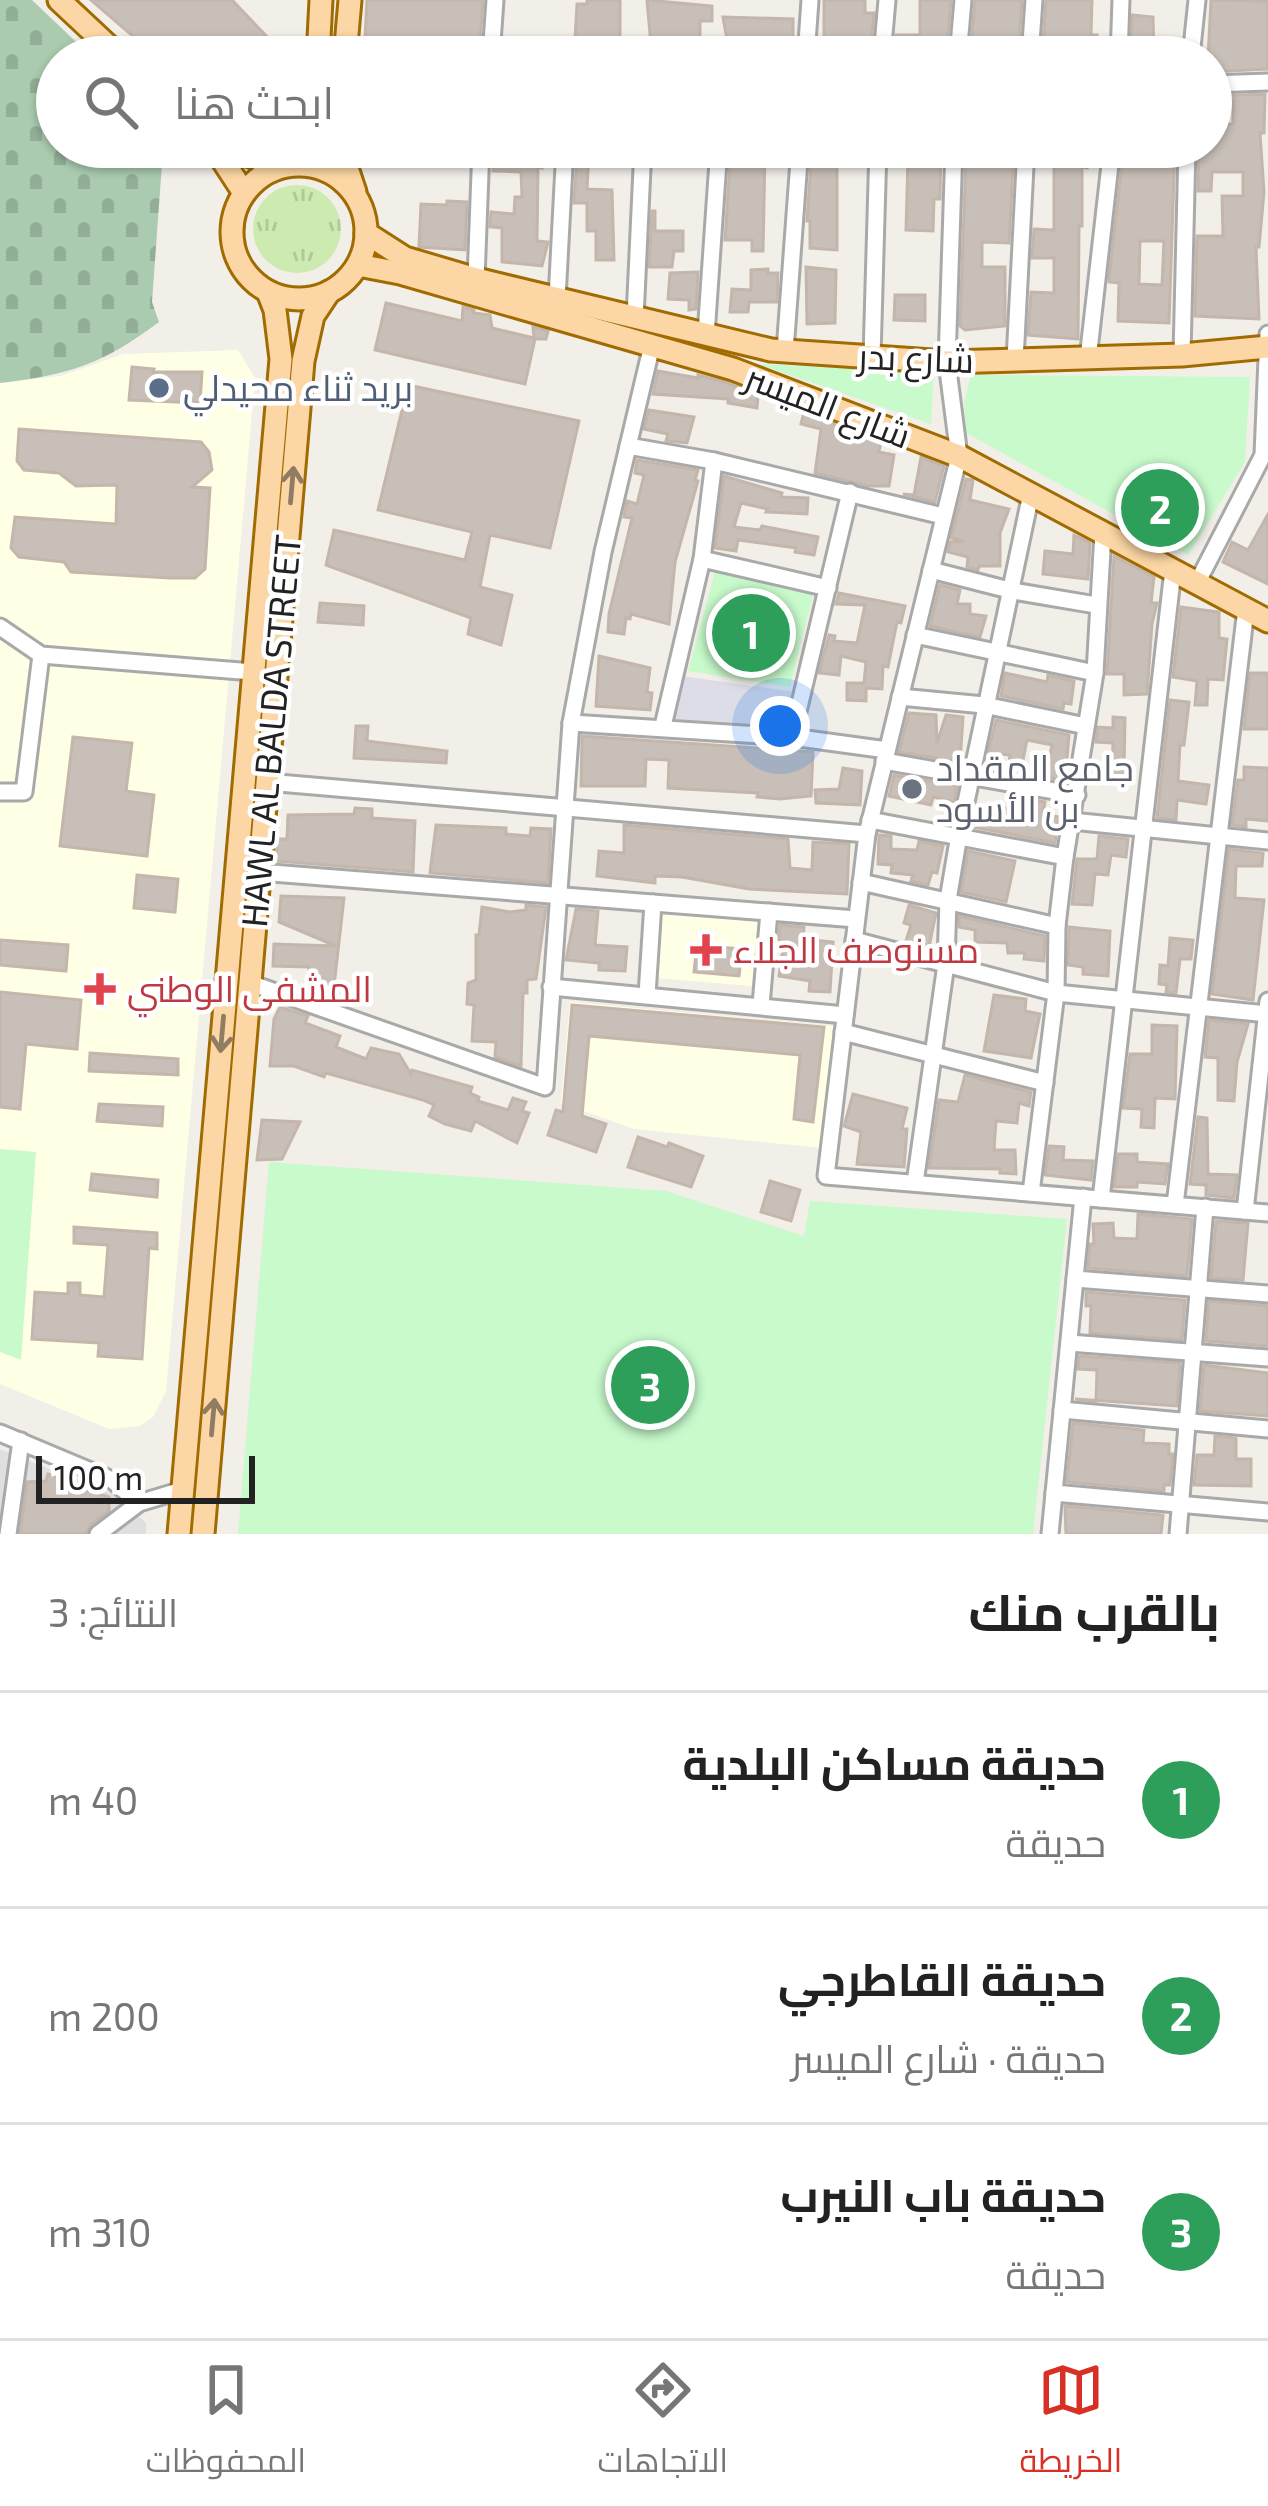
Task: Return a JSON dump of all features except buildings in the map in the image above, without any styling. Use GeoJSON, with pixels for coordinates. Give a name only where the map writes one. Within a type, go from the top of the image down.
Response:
{"type":"FeatureCollection","features":[{"type":"Feature","properties":{"kind":"main road"},"geometry":{"type":"LineString","coordinates":[[319,36],[321,0]]}},
{"type":"Feature","properties":{"kind":"main road"},"geometry":{"type":"LineString","coordinates":[[347,36],[350,0]]}},
{"type":"Feature","properties":{"kind":"main road"},"geometry":{"type":"LineString","coordinates":[[67,3],[99,36]]}},
{"type":"Feature","properties":{"kind":"main road"},"geometry":{"type":"LineString","coordinates":[[228,168],[244,193]]}},
{"type":"Feature","properties":{"kind":"main road"},"geometry":{"type":"LineString","coordinates":[[276,168],[244,193],[234,214],[232,237],[237,259],[250,278],[268,292],[288,298],[329,292],[358,265],[367,233],[347,168]]}},
{"type":"Feature","properties":{"kind":"main road"},"geometry":{"type":"LineString","coordinates":[[317,168],[330,172],[358,198]]}},
{"type":"Feature","properties":{"kind":"main road","name":"شارع بدر"},"geometry":{"type":"LineString","coordinates":[[367,233],[405,258],[476,279],[785,351],[947,362],[1183,355],[1268,347]]}},
{"type":"Feature","properties":{"kind":"main road","name":"شارع الميسر"},"geometry":{"type":"LineString","coordinates":[[358,265],[733,369],[959,456],[1268,621]]}},
{"type":"Feature","properties":{"kind":"main road","name":"HAWL AL BALDA STREET"},"geometry":{"type":"LineString","coordinates":[[179,1534],[280,359],[275,310],[268,292]]}},
{"type":"Feature","properties":{"kind":"main road","name":"HAWL AL BALDA STREET"},"geometry":{"type":"LineString","coordinates":[[203,1534],[303,361],[313,316],[329,292]]}},
{"type":"Feature","properties":{"kind":"street"},"geometry":{"type":"LineString","coordinates":[[492,36],[495,0]]}},
{"type":"Feature","properties":{"kind":"street"},"geometry":{"type":"LineString","coordinates":[[807,36],[810,0]]}},
{"type":"Feature","properties":{"kind":"street"},"geometry":{"type":"LineString","coordinates":[[884,36],[887,0]]}},
{"type":"Feature","properties":{"kind":"street"},"geometry":{"type":"LineString","coordinates":[[960,36],[963,0]]}},
{"type":"Feature","properties":{"kind":"street"},"geometry":{"type":"LineString","coordinates":[[1031,36],[1034,0]]}},
{"type":"Feature","properties":{"kind":"street"},"geometry":{"type":"LineString","coordinates":[[1119,36],[1120,0]]}},
{"type":"Feature","properties":{"kind":"street"},"geometry":{"type":"LineString","coordinates":[[1193,36],[1197,0]]}},
{"type":"Feature","properties":{"kind":"street"},"geometry":{"type":"LineString","coordinates":[[1232,83],[1268,82]]}},
{"type":"Feature","properties":{"kind":"street"},"geometry":{"type":"LineString","coordinates":[[476,279],[481,168]]}},
{"type":"Feature","properties":{"kind":"street"},"geometry":{"type":"LineString","coordinates":[[556,299],[564,168]]}},
{"type":"Feature","properties":{"kind":"street"},"geometry":{"type":"LineString","coordinates":[[634,317],[642,168]]}},
{"type":"Feature","properties":{"kind":"street"},"geometry":{"type":"LineString","coordinates":[[706,335],[718,168]]}},
{"type":"Feature","properties":{"kind":"street"},"geometry":{"type":"LineString","coordinates":[[785,351],[798,168]]}},
{"type":"Feature","properties":{"kind":"street"},"geometry":{"type":"LineString","coordinates":[[872,357],[877,168]]}},
{"type":"Feature","properties":{"kind":"street"},"geometry":{"type":"LineString","coordinates":[[953,168],[947,362],[959,456],[868,827],[826,1176],[1268,1213]]}},
{"type":"Feature","properties":{"kind":"street"},"geometry":{"type":"LineString","coordinates":[[1015,360],[1025,168]]}},
{"type":"Feature","properties":{"kind":"street"},"geometry":{"type":"LineString","coordinates":[[1088,359],[1110,168]]}},
{"type":"Feature","properties":{"kind":"street"},"geometry":{"type":"LineString","coordinates":[[1183,355],[1186,168]]}},
{"type":"Feature","properties":{"kind":"street"},"geometry":{"type":"LineString","coordinates":[[1197,583],[1266,456],[1268,334]]}},
{"type":"Feature","properties":{"kind":"street"},"geometry":{"type":"LineString","coordinates":[[250,983],[544,1087],[571,723],[603,552],[652,345]]}},
{"type":"Feature","properties":{"kind":"street"},"geometry":{"type":"LineString","coordinates":[[628,446],[714,461],[943,516]]}},
{"type":"Feature","properties":{"kind":"street"},"geometry":{"type":"LineString","coordinates":[[662,726],[702,559],[714,461]]}},
{"type":"Feature","properties":{"kind":"street"},"geometry":{"type":"LineString","coordinates":[[792,736],[850,492]]}},
{"type":"Feature","properties":{"kind":"street"},"geometry":{"type":"LineString","coordinates":[[915,1183],[946,964],[948,900],[958,835],[1031,494]]}},
{"type":"Feature","properties":{"kind":"street"},"geometry":{"type":"LineString","coordinates":[[1031,1193],[1055,993],[1065,857],[1095,673],[1103,533]]}},
{"type":"Feature","properties":{"kind":"street"},"geometry":{"type":"LineString","coordinates":[[702,559],[829,588]]}},
{"type":"Feature","properties":{"kind":"street"},"geometry":{"type":"LineString","coordinates":[[932,570],[1013,591],[1096,605]]}},
{"type":"Feature","properties":{"kind":"street"},"geometry":{"type":"LineString","coordinates":[[1049,1534],[1076,1279],[1124,1000],[1173,570]]}},
{"type":"Feature","properties":{"kind":"street"},"geometry":{"type":"LineString","coordinates":[[1174,1205],[1246,609]]}},
{"type":"Feature","properties":{"kind":"street"},"geometry":{"type":"LineString","coordinates":[[0,627],[41,655],[254,672]]}},
{"type":"Feature","properties":{"kind":"street"},"geometry":{"type":"LineString","coordinates":[[915,635],[1095,673]]}},
{"type":"Feature","properties":{"kind":"street"},"geometry":{"type":"LineString","coordinates":[[0,792],[24,792],[41,655]]}},
{"type":"Feature","properties":{"kind":"street"},"geometry":{"type":"LineString","coordinates":[[900,697],[984,705],[1086,726]]}},
{"type":"Feature","properties":{"kind":"street"},"geometry":{"type":"LineString","coordinates":[[571,723],[792,736],[1076,795]]}},
{"type":"Feature","properties":{"kind":"street"},"geometry":{"type":"LineString","coordinates":[[267,782],[958,835],[1065,857]]}},
{"type":"Feature","properties":{"kind":"street"},"geometry":{"type":"LineString","coordinates":[[1072,821],[1268,841]]}},
{"type":"Feature","properties":{"kind":"street"},"geometry":{"type":"LineString","coordinates":[[260,872],[856,920]]}},
{"type":"Feature","properties":{"kind":"street"},"geometry":{"type":"LineString","coordinates":[[862,882],[1057,926]]}},
{"type":"Feature","properties":{"kind":"street"},"geometry":{"type":"LineString","coordinates":[[647,995],[653,904]]}},
{"type":"Feature","properties":{"kind":"street"},"geometry":{"type":"LineString","coordinates":[[761,1005],[769,912]]}},
{"type":"Feature","properties":{"kind":"street"},"geometry":{"type":"LineString","coordinates":[[854,940],[1055,993],[1268,1014]]}},
{"type":"Feature","properties":{"kind":"street"},"geometry":{"type":"LineString","coordinates":[[551,987],[761,1005],[844,1023],[933,1055],[1045,1083]]}},
{"type":"Feature","properties":{"kind":"street"},"geometry":{"type":"LineString","coordinates":[[1245,1211],[1268,1001]]}},
{"type":"Feature","properties":{"kind":"street"},"geometry":{"type":"LineString","coordinates":[[1178,1534],[1205,1208]]}},
{"type":"Feature","properties":{"kind":"street"},"geometry":{"type":"LineString","coordinates":[[1076,1279],[1268,1294]]}},
{"type":"Feature","properties":{"kind":"street"},"geometry":{"type":"LineString","coordinates":[[1069,1343],[1268,1358]]}},
{"type":"Feature","properties":{"kind":"street"},"geometry":{"type":"LineString","coordinates":[[1062,1410],[1268,1429]]}},
{"type":"Feature","properties":{"kind":"street"},"geometry":{"type":"LineString","coordinates":[[0,1432],[112,1480],[139,1502]]}},
{"type":"Feature","properties":{"kind":"street"},"geometry":{"type":"LineString","coordinates":[[8,1534],[21,1442]]}},
{"type":"Feature","properties":{"kind":"street"},"geometry":{"type":"LineString","coordinates":[[98,1534],[139,1502],[182,1490]]}},
{"type":"Feature","properties":{"kind":"street"},"geometry":{"type":"LineString","coordinates":[[1054,1493],[1268,1512]]}},
{"type":"Feature","properties":{"kind":"shaded area","name":"المشفى الوطني"},"geometry":{"type":"Polygon","coordinates":[[[238,350],[255,378],[166,1391],[153,1417],[140,1426],[109,1429],[0,1384],[0,383],[61,376],[123,354],[238,350]]]}},
{"type":"Feature","properties":{"kind":"shaded area"},"geometry":{"type":"Polygon","coordinates":[[[674,675],[803,693],[792,737],[663,726],[674,675]]]}},
{"type":"Feature","properties":{"kind":"shaded area","name":"مسنوصف الجلاء"},"geometry":{"type":"Polygon","coordinates":[[[660,913],[758,922],[752,986],[655,978],[660,913]]]}},
{"type":"Feature","properties":{"kind":"shaded area"},"geometry":{"type":"Polygon","coordinates":[[[570,1002],[833,1026],[822,1148],[634,1129],[561,1103],[570,1002]]]}},
{"type":"Feature","properties":{"kind":"shaded area"},"geometry":{"type":"Polygon","coordinates":[[[0,1449],[117,1496],[146,1523],[146,1534],[0,1534],[0,1449]]]}},
{"type":"Feature","properties":{"kind":"green space"},"geometry":{"type":"Polygon","coordinates":[[[0,0],[32,0],[70,36],[36,36],[36,168],[162,168],[152,302],[159,322],[84,365],[0,383],[0,0]]]}},
{"type":"Feature","properties":{"kind":"green space"},"geometry":{"type":"Polygon","coordinates":[[[297,185],[314,188],[328,198],[338,212],[338,246],[328,260],[314,270],[297,273],[280,270],[266,260],[256,246],[253,229],[256,212],[266,198],[280,188],[297,185]]]}},
{"type":"Feature","properties":{"kind":"green space"},"geometry":{"type":"Polygon","coordinates":[[[758,364],[934,372],[931,424],[758,364]]]}},
{"type":"Feature","properties":{"kind":"green space"},"geometry":{"type":"Polygon","coordinates":[[[971,375],[1250,377],[1245,462],[1188,555],[966,433],[964,402],[971,375]]]}},
{"type":"Feature","properties":{"kind":"green space"},"geometry":{"type":"Polygon","coordinates":[[[715,572],[813,595],[790,687],[688,671],[715,572]]]}},
{"type":"Feature","properties":{"kind":"green space"},"geometry":{"type":"Polygon","coordinates":[[[0,1149],[36,1152],[21,1360],[0,1352],[0,1149]]]}},
{"type":"Feature","properties":{"kind":"green space"},"geometry":{"type":"Polygon","coordinates":[[[269,1162],[666,1191],[804,1236],[810,1201],[1067,1219],[1033,1534],[238,1534],[269,1162]]]}},
{"type":"Feature","properties":{"kind":"place","name":"بريد ثناء محيدلي"},"geometry":{"type":"Point","coordinates":[159,388]}},
{"type":"Feature","properties":{"kind":"place","name":"حديقة القاطرجي"},"geometry":{"type":"Point","coordinates":[1160,508]}},
{"type":"Feature","properties":{"kind":"place","name":"حديقة مساكن البلدية"},"geometry":{"type":"Point","coordinates":[751,633]}},
{"type":"Feature","properties":{"kind":"place","name":"جامع المقداد بن الأسود"},"geometry":{"type":"Point","coordinates":[912,789]}},
{"type":"Feature","properties":{"kind":"place","name":"مسنوصف الجلاء"},"geometry":{"type":"Point","coordinates":[706,950]}},
{"type":"Feature","properties":{"kind":"place","name":"المشفى الوطني"},"geometry":{"type":"Point","coordinates":[100,989]}},
{"type":"Feature","properties":{"kind":"place","name":"حديقة باب النيرب"},"geometry":{"type":"Point","coordinates":[650,1385]}}]}
